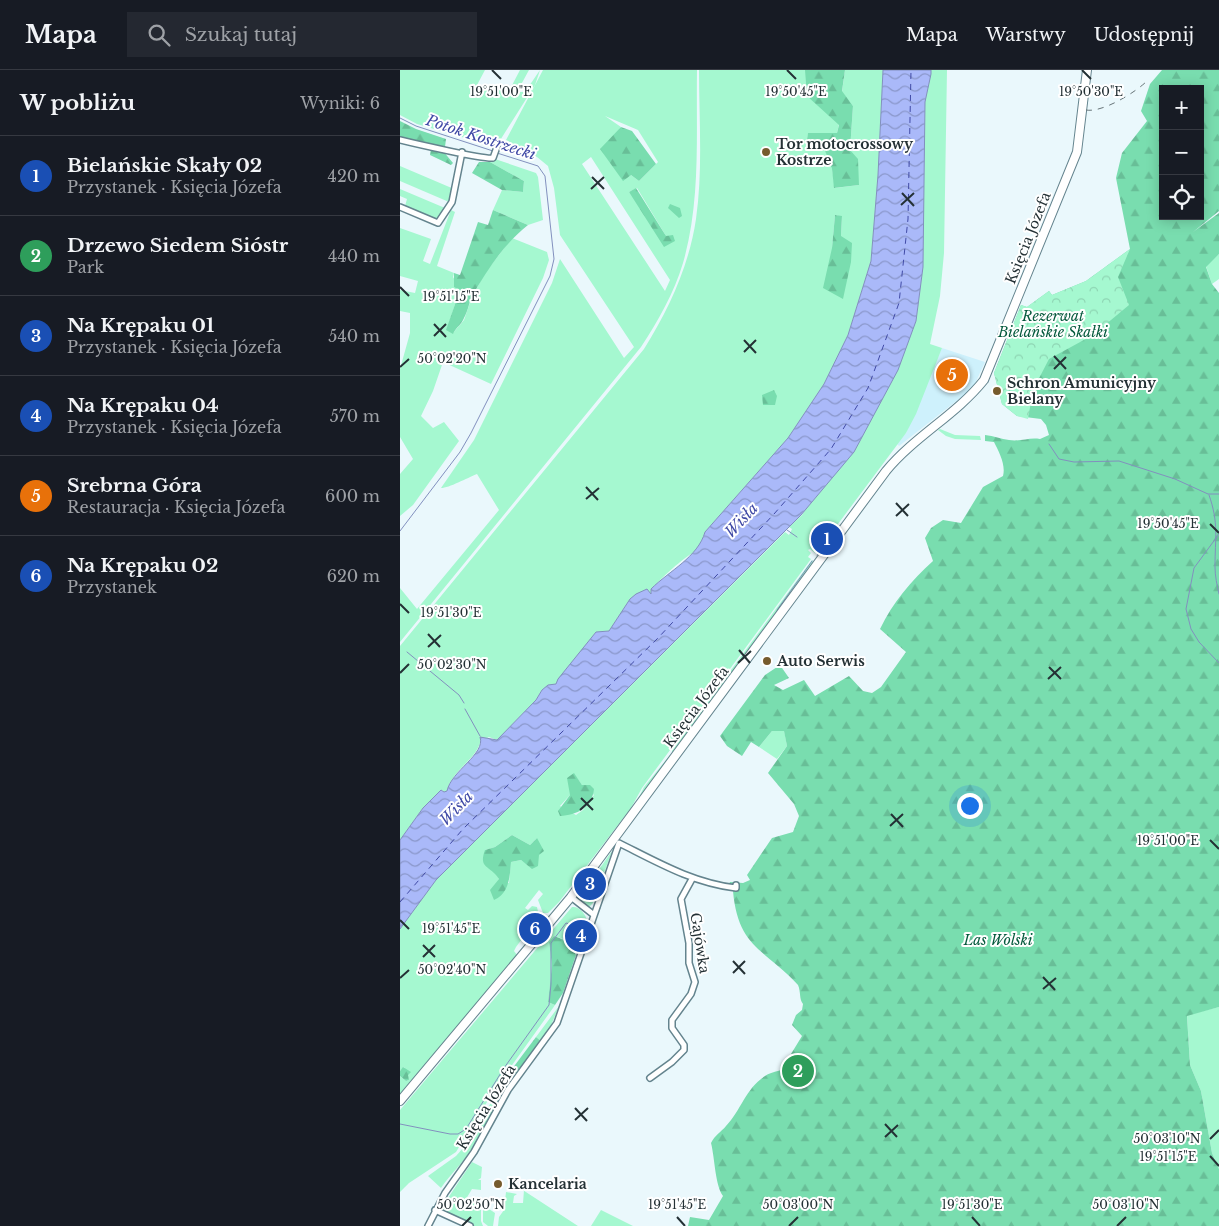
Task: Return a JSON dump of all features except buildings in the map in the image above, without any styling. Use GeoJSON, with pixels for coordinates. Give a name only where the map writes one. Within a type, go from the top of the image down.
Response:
{"type":"FeatureCollection","features":[{"type":"Feature","properties":{"kind":"main road","name":"Księcia Józefa"},"geometry":{"type":"LineString","coordinates":[[400,1101],[571,897],[877,482],[900,455],[971,395],[984,380],[1077,152],[1088,70]]}},
{"type":"Feature","properties":{"kind":"street"},"geometry":{"type":"LineString","coordinates":[[400,140],[462,152],[483,159],[493,158],[497,147]]}},
{"type":"Feature","properties":{"kind":"street"},"geometry":{"type":"LineString","coordinates":[[400,207],[438,223],[452,202],[462,152]]}},
{"type":"Feature","properties":{"kind":"street","name":"Księcia Józefa"},"geometry":{"type":"LineString","coordinates":[[428,1226],[436,1210],[474,1152],[508,1090],[557,1023],[619,843],[692,879]]}},
{"type":"Feature","properties":{"kind":"street"},"geometry":{"type":"LineString","coordinates":[[692,879],[718,886],[736,888],[736,885]]}},
{"type":"Feature","properties":{"kind":"street","name":"Gajówka"},"geometry":{"type":"LineString","coordinates":[[650,1078],[672,1062],[684,1050],[684,1045],[672,1028],[672,1020],[691,994],[695,982],[689,963],[689,943],[681,899],[692,879]]}},
{"type":"Feature","properties":{"kind":"street"},"geometry":{"type":"LineString","coordinates":[[571,897],[594,915]]}},
{"type":"Feature","properties":{"kind":"street"},"geometry":{"type":"LineString","coordinates":[[436,1210],[470,1226]]}},
{"type":"Feature","properties":{"kind":"shaded area"},"geometry":{"type":"Polygon","coordinates":[[[942,348],[985,362],[973,388],[899,446],[897,444],[906,433],[942,348]]]}},
{"type":"Feature","properties":{"kind":"green space"},"geometry":{"type":"Polygon","coordinates":[[[400,70],[485,70],[477,85],[509,91],[520,70],[529,70],[517,92],[525,92],[540,70],[535,85],[499,142],[493,146],[417,124],[400,115],[400,70]]]}},
{"type":"Feature","properties":{"kind":"green space"},"geometry":{"type":"Polygon","coordinates":[[[543,70],[697,70],[696,167],[693,216],[683,263],[665,306],[641,347],[400,642],[400,588],[417,609],[499,510],[477,474],[453,485],[441,488],[474,440],[552,283],[560,259],[624,358],[634,347],[560,235],[554,188],[548,166],[537,157],[506,140],[543,70]],[[605,116],[621,127],[610,142],[631,175],[639,181],[658,162],[638,130],[605,116]],[[591,157],[582,164],[665,291],[670,280],[591,157]],[[637,188],[629,192],[666,236],[637,188]]]}},
{"type":"Feature","properties":{"kind":"green space"},"geometry":{"type":"Polygon","coordinates":[[[699,70],[817,70],[839,124],[837,133],[820,134],[832,169],[835,188],[859,185],[850,150],[853,106],[842,92],[845,70],[883,70],[878,175],[871,261],[848,335],[824,384],[788,438],[705,532],[697,550],[666,574],[652,590],[651,594],[630,599],[609,631],[596,632],[556,684],[542,690],[536,700],[497,740],[489,737],[481,741],[474,754],[454,777],[447,791],[444,792],[442,790],[423,808],[400,840],[400,646],[644,349],[670,303],[688,254],[696,219],[700,163],[699,70]],[[835,215],[832,248],[841,236],[842,217],[835,215]]]}},
{"type":"Feature","properties":{"kind":"green space"},"geometry":{"type":"Polygon","coordinates":[[[805,70],[845,70],[842,91],[853,106],[850,150],[858,159],[859,185],[834,188],[832,169],[824,148],[807,143],[808,133],[837,133],[839,125],[807,96],[805,70]]]}},
{"type":"Feature","properties":{"kind":"green space"},"geometry":{"type":"Polygon","coordinates":[[[931,70],[947,70],[944,253],[940,296],[930,344],[942,348],[916,414],[906,433],[823,544],[815,553],[810,549],[808,550],[811,553],[808,557],[811,559],[642,788],[631,808],[559,902],[548,913],[543,913],[538,900],[543,894],[539,890],[525,908],[528,910],[532,906],[537,907],[539,916],[516,947],[514,951],[517,955],[400,1094],[400,1076],[406,1081],[409,1080],[404,1067],[400,1071],[400,929],[410,914],[436,880],[785,532],[789,535],[792,529],[789,527],[802,515],[916,321],[923,267],[925,102],[931,70]],[[574,774],[570,795],[560,806],[576,815],[583,810],[594,795],[582,785],[574,774]],[[512,835],[495,847],[485,850],[499,879],[498,882],[509,883],[511,862],[521,860],[532,868],[537,838],[530,845],[512,835]]]}},
{"type":"Feature","properties":{"kind":"green space","name":"Las Wolski"},"geometry":{"type":"Polygon","coordinates":[[[1162,70],[1219,70],[1219,211],[1193,232],[1219,213],[1219,254],[1206,267],[1212,284],[1219,293],[1219,1007],[1187,1016],[1190,1065],[1201,1091],[1212,1153],[1219,1169],[1219,1226],[688,1226],[690,1217],[709,1220],[723,1196],[717,1179],[711,1143],[731,1120],[758,1081],[771,1073],[794,1066],[791,1054],[802,1036],[792,1025],[796,1015],[802,1010],[803,1004],[798,985],[755,946],[747,936],[736,910],[733,891],[727,888],[730,882],[743,883],[750,880],[747,875],[772,838],[793,832],[799,816],[794,804],[768,773],[787,746],[784,731],[772,731],[759,747],[751,742],[742,756],[727,746],[720,736],[765,675],[780,665],[789,678],[774,685],[783,690],[804,680],[815,696],[849,676],[863,691],[872,693],[881,687],[906,652],[880,629],[903,592],[933,561],[925,538],[931,528],[943,520],[961,523],[983,487],[1003,476],[1004,467],[1000,454],[994,442],[985,441],[985,435],[1013,440],[1040,439],[1049,435],[1046,425],[1041,419],[1017,416],[1002,404],[994,373],[1021,305],[1027,307],[1049,291],[1052,295],[1086,281],[1130,249],[1116,178],[1122,153],[1147,121],[1141,111],[1150,84],[1162,70]]]}},
{"type":"Feature","properties":{"kind":"green space"},"geometry":{"type":"Polygon","coordinates":[[[400,121],[416,129],[446,139],[445,147],[400,137],[400,121]]]}},
{"type":"Feature","properties":{"kind":"green space"},"geometry":{"type":"Polygon","coordinates":[[[621,127],[632,131],[656,164],[639,181],[631,175],[623,181],[600,149],[621,127]]]}},
{"type":"Feature","properties":{"kind":"green space"},"geometry":{"type":"Polygon","coordinates":[[[431,149],[443,151],[453,163],[451,165],[430,155],[431,149]]]}},
{"type":"Feature","properties":{"kind":"green space"},"geometry":{"type":"Polygon","coordinates":[[[495,159],[536,173],[543,220],[528,225],[493,210],[502,190],[523,192],[524,181],[490,162],[495,159]]]}},
{"type":"Feature","properties":{"kind":"green space"},"geometry":{"type":"Polygon","coordinates":[[[479,162],[490,162],[524,181],[523,192],[502,190],[472,173],[479,162]]]}},
{"type":"Feature","properties":{"kind":"green space"},"geometry":{"type":"Polygon","coordinates":[[[400,166],[454,189],[449,202],[400,181],[400,166]]]}},
{"type":"Feature","properties":{"kind":"green space"},"geometry":{"type":"Polygon","coordinates":[[[636,188],[666,236],[673,235],[675,241],[664,247],[629,192],[636,188]]]}},
{"type":"Feature","properties":{"kind":"green space"},"geometry":{"type":"Polygon","coordinates":[[[400,189],[445,208],[438,219],[434,219],[405,206],[407,199],[400,196],[400,189]]]}},
{"type":"Feature","properties":{"kind":"green space"},"geometry":{"type":"Polygon","coordinates":[[[670,204],[680,208],[682,216],[679,218],[668,208],[670,204]]]}},
{"type":"Feature","properties":{"kind":"green space"},"geometry":{"type":"Polygon","coordinates":[[[451,210],[455,212],[437,266],[454,273],[453,277],[460,289],[447,329],[453,333],[464,320],[472,297],[485,273],[512,238],[547,252],[549,260],[543,278],[491,384],[443,362],[433,391],[421,416],[433,428],[444,422],[459,441],[413,505],[400,516],[400,474],[413,459],[400,437],[400,369],[410,333],[410,313],[400,311],[400,290],[415,293],[418,281],[400,276],[400,228],[431,239],[423,261],[430,264],[451,210]]]}},
{"type":"Feature","properties":{"kind":"green space"},"geometry":{"type":"Polygon","coordinates":[[[493,210],[528,225],[511,241],[490,267],[472,296],[467,313],[453,334],[446,330],[460,290],[454,287],[454,273],[460,275],[478,222],[488,225],[493,210]]]}},
{"type":"Feature","properties":{"kind":"green space"},"geometry":{"type":"Polygon","coordinates":[[[835,215],[842,216],[841,236],[852,243],[851,262],[843,299],[823,288],[832,248],[835,215]]]}},
{"type":"Feature","properties":{"kind":"green space","name":"Rezerwat Bielańskie Skałki"},"geometry":{"type":"Polygon","coordinates":[[[1130,249],[1118,277],[1129,305],[1093,335],[1049,359],[1033,390],[1028,419],[1017,416],[1002,404],[994,373],[1021,305],[1027,307],[1049,291],[1052,295],[1086,281],[1130,249]]]}},
{"type":"Feature","properties":{"kind":"green space"},"geometry":{"type":"Polygon","coordinates":[[[1219,254],[1219,279],[1212,284],[1206,266],[1219,254]]]}},
{"type":"Feature","properties":{"kind":"green space"},"geometry":{"type":"Polygon","coordinates":[[[774,390],[777,396],[775,405],[763,405],[762,395],[774,390]]]}},
{"type":"Feature","properties":{"kind":"green space"},"geometry":{"type":"Polygon","coordinates":[[[940,429],[955,435],[980,436],[981,440],[955,439],[946,436],[938,430],[940,429]]]}},
{"type":"Feature","properties":{"kind":"green space"},"geometry":{"type":"Polygon","coordinates":[[[812,560],[813,562],[672,753],[672,750],[812,560]]]}},
{"type":"Feature","properties":{"kind":"green space"},"geometry":{"type":"Polygon","coordinates":[[[784,730],[787,746],[777,759],[759,747],[772,731],[784,730]]]}},
{"type":"Feature","properties":{"kind":"green space"},"geometry":{"type":"Polygon","coordinates":[[[671,756],[638,799],[644,787],[671,756]]]}},
{"type":"Feature","properties":{"kind":"green space"},"geometry":{"type":"Polygon","coordinates":[[[574,773],[582,785],[590,785],[594,789],[593,796],[583,809],[572,814],[560,816],[558,811],[570,795],[567,778],[574,773]]]}},
{"type":"Feature","properties":{"kind":"green space"},"geometry":{"type":"Polygon","coordinates":[[[512,835],[530,845],[537,838],[544,851],[539,855],[538,866],[532,869],[521,860],[511,862],[506,889],[503,894],[494,900],[490,890],[499,879],[484,864],[483,856],[485,850],[495,847],[512,835]]]}},
{"type":"Feature","properties":{"kind":"green space"},"geometry":{"type":"Polygon","coordinates":[[[612,851],[593,903],[589,907],[582,900],[583,892],[612,851]]]}},
{"type":"Feature","properties":{"kind":"green space"},"geometry":{"type":"Polygon","coordinates":[[[572,907],[582,911],[587,921],[579,944],[554,936],[549,942],[552,965],[548,1002],[555,1005],[497,1086],[456,1152],[409,1183],[400,1192],[400,1110],[572,907]]]}},
{"type":"Feature","properties":{"kind":"green space"},"geometry":{"type":"Polygon","coordinates":[[[554,936],[575,944],[573,949],[576,955],[563,993],[555,1005],[548,1002],[552,965],[549,942],[554,936]]]}},
{"type":"Feature","properties":{"kind":"green space"},"geometry":{"type":"Polygon","coordinates":[[[559,1006],[550,1028],[541,1041],[536,1037],[559,1006]]]}},
{"type":"Feature","properties":{"kind":"green space"},"geometry":{"type":"Polygon","coordinates":[[[1219,1007],[1219,1169],[1212,1153],[1201,1091],[1190,1065],[1187,1015],[1219,1007]]]}},
{"type":"Feature","properties":{"kind":"green space"},"geometry":{"type":"Polygon","coordinates":[[[536,1037],[541,1041],[513,1077],[509,1073],[536,1037]]]}},
{"type":"Feature","properties":{"kind":"green space"},"geometry":{"type":"Polygon","coordinates":[[[403,1067],[411,1072],[408,1075],[409,1080],[406,1081],[400,1076],[400,1071],[403,1067]]]}},
{"type":"Feature","properties":{"kind":"green space"},"geometry":{"type":"Polygon","coordinates":[[[509,1073],[513,1077],[474,1147],[441,1188],[428,1176],[456,1156],[464,1147],[509,1073]]]}},
{"type":"Feature","properties":{"kind":"green space"},"geometry":{"type":"Polygon","coordinates":[[[472,1162],[482,1167],[481,1178],[478,1180],[481,1180],[481,1190],[472,1189],[466,1199],[481,1205],[481,1221],[483,1226],[474,1226],[440,1210],[472,1162]]]}},
{"type":"Feature","properties":{"kind":"green space"},"geometry":{"type":"Polygon","coordinates":[[[524,1191],[578,1226],[498,1226],[499,1217],[504,1210],[506,1192],[517,1194],[514,1196],[513,1203],[523,1203],[524,1191]]]}},
{"type":"Feature","properties":{"kind":"green space"},"geometry":{"type":"Polygon","coordinates":[[[486,1207],[495,1213],[493,1226],[488,1226],[483,1222],[483,1208],[486,1207]]]}},
{"type":"Feature","properties":{"kind":"green space"},"geometry":{"type":"Polygon","coordinates":[[[601,1210],[633,1226],[591,1226],[601,1210]]]}},
{"type":"Feature","properties":{"kind":"water","name":"Wisła"},"geometry":{"type":"Polygon","coordinates":[[[883,70],[931,70],[925,102],[923,267],[916,321],[898,370],[854,452],[801,515],[436,880],[400,929],[400,840],[423,808],[441,790],[447,791],[455,777],[478,750],[480,737],[497,740],[536,700],[542,690],[548,685],[556,684],[596,632],[609,631],[630,599],[647,589],[651,594],[651,589],[658,582],[690,556],[705,532],[788,438],[824,384],[848,335],[871,261],[878,175],[883,70]]]}},
{"type":"Feature","properties":{"kind":"waterway","name":"Potok Kostrzecki"},"geometry":{"type":"LineString","coordinates":[[400,118],[416,126],[493,151]]}},
{"type":"Feature","properties":{"kind":"waterway","name":"Potok Kostrzecki"},"geometry":{"type":"LineString","coordinates":[[400,531],[460,452],[550,276],[554,259],[545,176],[538,166],[497,153]]}},
{"type":"Feature","properties":{"kind":"waterway"},"geometry":{"type":"LineString","coordinates":[[1049,444],[1059,459],[1074,462],[1119,461],[1175,479],[1208,494],[1219,494]]}},
{"type":"Feature","properties":{"kind":"waterway"},"geometry":{"type":"LineString","coordinates":[[1209,495],[1215,522],[1215,570],[1219,594]]}},
{"type":"Feature","properties":{"kind":"waterway"},"geometry":{"type":"LineString","coordinates":[[787,530],[797,537]]}},
{"type":"Feature","properties":{"kind":"waterway"},"geometry":{"type":"LineString","coordinates":[[1219,534],[1194,568],[1186,609],[1191,629],[1199,642],[1219,663]]}},
{"type":"Feature","properties":{"kind":"waterway"},"geometry":{"type":"LineString","coordinates":[[777,610],[812,561]]}},
{"type":"Feature","properties":{"kind":"waterway","name":"Potok Kostrzecki"},"geometry":{"type":"LineString","coordinates":[[407,652],[459,695],[464,703]]}},
{"type":"Feature","properties":{"kind":"waterway","name":"Potok Kostrzecki"},"geometry":{"type":"LineString","coordinates":[[465,709],[480,736]]}},
{"type":"Feature","properties":{"kind":"waterway"},"geometry":{"type":"LineString","coordinates":[[591,930],[600,908]]}},
{"type":"Feature","properties":{"kind":"waterway"},"geometry":{"type":"LineString","coordinates":[[400,1124],[450,1134],[458,1134],[466,1129],[504,1068],[549,1005],[551,943],[566,923],[585,928]]}},
{"type":"Feature","properties":{"kind":"ferry route"},"geometry":{"type":"LineString","coordinates":[[400,902],[463,829],[658,638],[774,514],[831,449],[868,388],[899,303],[908,219],[911,70]]}},
{"type":"Feature","properties":{"kind":"railway"},"geometry":{"type":"LineString","coordinates":[[1086,110],[1111,105],[1149,79]]}},
{"type":"Feature","properties":{"kind":"place","name":"Tor motocrossowy Kostrze"},"geometry":{"type":"Point","coordinates":[766,152]}},
{"type":"Feature","properties":{"kind":"place","name":"Srebrna Góra"},"geometry":{"type":"Point","coordinates":[952,375]}},
{"type":"Feature","properties":{"kind":"place","name":"Schron Amunicyjny Bielany"},"geometry":{"type":"Point","coordinates":[997,391]}},
{"type":"Feature","properties":{"kind":"place","name":"Bielańskie Skały 02"},"geometry":{"type":"Point","coordinates":[827,539]}},
{"type":"Feature","properties":{"kind":"place","name":"Auto Serwis"},"geometry":{"type":"Point","coordinates":[767,661]}},
{"type":"Feature","properties":{"kind":"place","name":"Na Krępaku 01"},"geometry":{"type":"Point","coordinates":[590,884]}},
{"type":"Feature","properties":{"kind":"place","name":"Na Krępaku 02"},"geometry":{"type":"Point","coordinates":[535,929]}},
{"type":"Feature","properties":{"kind":"place","name":"Na Krępaku 04"},"geometry":{"type":"Point","coordinates":[581,936]}},
{"type":"Feature","properties":{"kind":"place","name":"Drzewo Siedem Sióstr"},"geometry":{"type":"Point","coordinates":[798,1071]}},
{"type":"Feature","properties":{"kind":"place","name":"Kancelaria"},"geometry":{"type":"Point","coordinates":[498,1184]}}]}
